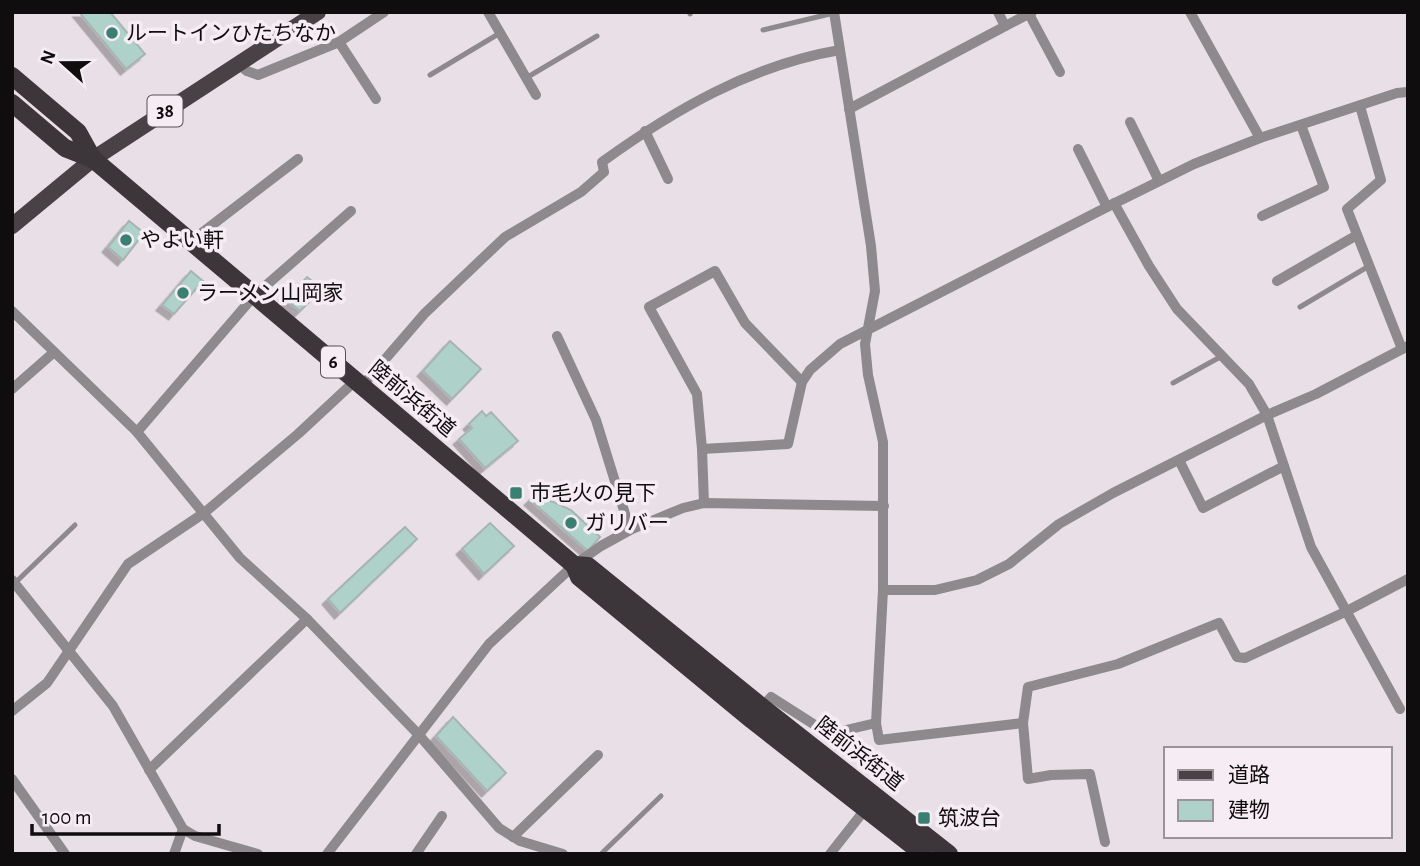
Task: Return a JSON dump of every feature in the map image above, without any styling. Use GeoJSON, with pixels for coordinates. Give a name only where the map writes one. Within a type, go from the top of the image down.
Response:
{"type":"FeatureCollection","features":[{"type":"Feature","properties":{"kind":"highway","name":"陸前浜街道"},"geometry":{"type":"LineString","coordinates":[[12,76],[78,132],[93,159]]}},
{"type":"Feature","properties":{"kind":"highway","name":"陸前浜街道"},"geometry":{"type":"LineString","coordinates":[[12,103],[65,148],[93,159],[574,565],[579,577],[870,803],[949,854]]}},
{"type":"Feature","properties":{"kind":"highway","name":"陸前浜街道"},"geometry":{"type":"LineString","coordinates":[[574,565],[588,566],[762,707],[923,854]]}},
{"type":"Feature","properties":{"kind":"main road","name":"38"},"geometry":{"type":"LineString","coordinates":[[12,226],[93,159],[318,12]]}},
{"type":"Feature","properties":{"kind":"street"},"geometry":{"type":"LineString","coordinates":[[238,64],[258,75],[339,41],[384,12]]}},
{"type":"Feature","properties":{"kind":"street"},"geometry":{"type":"LineString","coordinates":[[488,12],[536,95]]}},
{"type":"Feature","properties":{"kind":"street"},"geometry":{"type":"LineString","coordinates":[[998,12],[1005,26]]}},
{"type":"Feature","properties":{"kind":"street"},"geometry":{"type":"LineString","coordinates":[[1190,12],[1260,138]]}},
{"type":"Feature","properties":{"kind":"street"},"geometry":{"type":"LineString","coordinates":[[834,13],[871,246],[874,292],[865,344],[868,375],[883,442],[883,590],[876,723],[879,740],[1023,723]]}},
{"type":"Feature","properties":{"kind":"street"},"geometry":{"type":"LineString","coordinates":[[849,109],[1030,13],[1060,72]]}},
{"type":"Feature","properties":{"kind":"street"},"geometry":{"type":"LineString","coordinates":[[339,41],[376,99]]}},
{"type":"Feature","properties":{"kind":"street"},"geometry":{"type":"LineString","coordinates":[[12,710],[47,683],[128,564],[204,513],[358,383],[425,313],[505,237],[581,192],[604,172],[602,162],[645,131],[692,103],[763,69],[815,54],[840,50]]}},
{"type":"Feature","properties":{"kind":"street"},"geometry":{"type":"LineString","coordinates":[[702,449],[788,444],[802,382],[810,370],[840,344],[1159,181],[1260,138],[1397,93],[1408,92]]}},
{"type":"Feature","properties":{"kind":"street"},"geometry":{"type":"LineString","coordinates":[[883,590],[935,590],[977,580],[1009,564],[1059,524],[1113,493],[1405,348],[1347,209],[1381,180],[1360,106]]}},
{"type":"Feature","properties":{"kind":"street"},"geometry":{"type":"LineString","coordinates":[[1130,122],[1159,181]]}},
{"type":"Feature","properties":{"kind":"street"},"geometry":{"type":"LineString","coordinates":[[1262,216],[1324,187],[1301,125]]}},
{"type":"Feature","properties":{"kind":"street"},"geometry":{"type":"LineString","coordinates":[[645,131],[668,179]]}},
{"type":"Feature","properties":{"kind":"street"},"geometry":{"type":"LineString","coordinates":[[1077,149],[1177,309],[1249,384],[1267,415],[1311,547],[1400,709]]}},
{"type":"Feature","properties":{"kind":"street"},"geometry":{"type":"LineString","coordinates":[[190,242],[298,159]]}},
{"type":"Feature","properties":{"kind":"street"},"geometry":{"type":"LineString","coordinates":[[137,432],[254,296],[351,211]]}},
{"type":"Feature","properties":{"kind":"street"},"geometry":{"type":"LineString","coordinates":[[1277,281],[1357,235]]}},
{"type":"Feature","properties":{"kind":"street"},"geometry":{"type":"LineString","coordinates":[[704,503],[697,394],[649,307],[715,271],[745,323],[802,382]]}},
{"type":"Feature","properties":{"kind":"street"},"geometry":{"type":"LineString","coordinates":[[12,311],[137,432],[240,558],[307,619],[419,735],[499,828],[520,841],[563,854]]}},
{"type":"Feature","properties":{"kind":"street"},"geometry":{"type":"LineString","coordinates":[[557,336],[596,421],[630,530]]}},
{"type":"Feature","properties":{"kind":"street"},"geometry":{"type":"LineString","coordinates":[[12,389],[53,353]]}},
{"type":"Feature","properties":{"kind":"street"},"geometry":{"type":"LineString","coordinates":[[1179,460],[1203,508],[1284,466]]}},
{"type":"Feature","properties":{"kind":"street"},"geometry":{"type":"LineString","coordinates":[[327,854],[489,644],[574,565],[601,546],[630,530],[683,508],[704,503],[884,506]]}},
{"type":"Feature","properties":{"kind":"street"},"geometry":{"type":"LineString","coordinates":[[1105,842],[1090,774],[1051,775],[1028,779],[1023,723],[1028,687],[1118,664],[1219,623],[1237,657],[1245,658],[1345,612],[1408,579]]}},
{"type":"Feature","properties":{"kind":"street"},"geometry":{"type":"LineString","coordinates":[[14,581],[113,706],[183,830],[239,851],[258,854]]}},
{"type":"Feature","properties":{"kind":"street"},"geometry":{"type":"LineString","coordinates":[[149,770],[307,619]]}},
{"type":"Feature","properties":{"kind":"street"},"geometry":{"type":"LineString","coordinates":[[762,707],[771,697],[829,734],[876,723]]}},
{"type":"Feature","properties":{"kind":"street"},"geometry":{"type":"LineString","coordinates":[[513,837],[598,755]]}},
{"type":"Feature","properties":{"kind":"street"},"geometry":{"type":"LineString","coordinates":[[12,779],[65,854]]}},
{"type":"Feature","properties":{"kind":"street"},"geometry":{"type":"LineString","coordinates":[[830,854],[870,803]]}},
{"type":"Feature","properties":{"kind":"street"},"geometry":{"type":"LineString","coordinates":[[416,854],[442,816]]}},
{"type":"Feature","properties":{"kind":"street"},"geometry":{"type":"LineString","coordinates":[[174,854],[183,830]]}},
{"type":"Feature","properties":{"kind":"lane"},"geometry":{"type":"LineString","coordinates":[[763,30],[834,13]]}},
{"type":"Feature","properties":{"kind":"lane"},"geometry":{"type":"LineString","coordinates":[[430,75],[500,33]]}},
{"type":"Feature","properties":{"kind":"lane"},"geometry":{"type":"LineString","coordinates":[[526,78],[597,36]]}},
{"type":"Feature","properties":{"kind":"lane"},"geometry":{"type":"LineString","coordinates":[[1300,307],[1369,266]]}},
{"type":"Feature","properties":{"kind":"lane"},"geometry":{"type":"LineString","coordinates":[[1173,383],[1222,356]]}},
{"type":"Feature","properties":{"kind":"lane"},"geometry":{"type":"LineString","coordinates":[[14,581],[75,525]]}},
{"type":"Feature","properties":{"kind":"lane"},"geometry":{"type":"LineString","coordinates":[[601,854],[661,796]]}},
{"type":"Feature","properties":{"kind":"building","name":"ルートインひたちなか"},"geometry":{"type":"Polygon","coordinates":[[[79,12],[110,12],[145,54],[126,69],[79,12]]]}},
{"type":"Feature","properties":{"kind":"building","name":"やよい軒"},"geometry":{"type":"Polygon","coordinates":[[[129,221],[144,233],[123,260],[108,247],[129,221]]]}},
{"type":"Feature","properties":{"kind":"building","name":"ラーメン山岡家"},"geometry":{"type":"Polygon","coordinates":[[[191,271],[203,281],[174,314],[162,305],[191,271]]]}},
{"type":"Feature","properties":{"kind":"building"},"geometry":{"type":"Polygon","coordinates":[[[307,277],[322,289],[300,311],[286,300],[307,277]]]}},
{"type":"Feature","properties":{"kind":"building"},"geometry":{"type":"Polygon","coordinates":[[[450,341],[481,369],[452,399],[423,371],[450,341]]]}},
{"type":"Feature","properties":{"kind":"building"},"geometry":{"type":"Polygon","coordinates":[[[482,411],[486,416],[491,412],[518,441],[485,468],[459,439],[472,428],[469,424],[482,411]]]}},
{"type":"Feature","properties":{"kind":"building","name":"ガリバー"},"geometry":{"type":"Polygon","coordinates":[[[536,494],[571,510],[600,537],[588,551],[530,500],[536,494]]]}},
{"type":"Feature","properties":{"kind":"building"},"geometry":{"type":"Polygon","coordinates":[[[490,523],[514,546],[484,574],[462,549],[490,523]]]}},
{"type":"Feature","properties":{"kind":"building"},"geometry":{"type":"Polygon","coordinates":[[[405,527],[417,539],[340,613],[328,599],[405,527]]]}},
{"type":"Feature","properties":{"kind":"building"},"geometry":{"type":"Polygon","coordinates":[[[453,717],[506,773],[487,791],[436,736],[453,717]]]}},
{"type":"Feature","properties":{"kind":"place","name":"ルートインひたちなか"},"geometry":{"type":"Point","coordinates":[112,33]}},
{"type":"Feature","properties":{"kind":"place","name":"やよい軒"},"geometry":{"type":"Point","coordinates":[126,240]}},
{"type":"Feature","properties":{"kind":"place","name":"ラーメン山岡家"},"geometry":{"type":"Point","coordinates":[183,293]}},
{"type":"Feature","properties":{"kind":"place","name":"市毛火の見下"},"geometry":{"type":"Point","coordinates":[516,493]}},
{"type":"Feature","properties":{"kind":"place","name":"ガリバー"},"geometry":{"type":"Point","coordinates":[571,523]}},
{"type":"Feature","properties":{"kind":"place","name":"筑波台"},"geometry":{"type":"Point","coordinates":[924,818]}}]}
